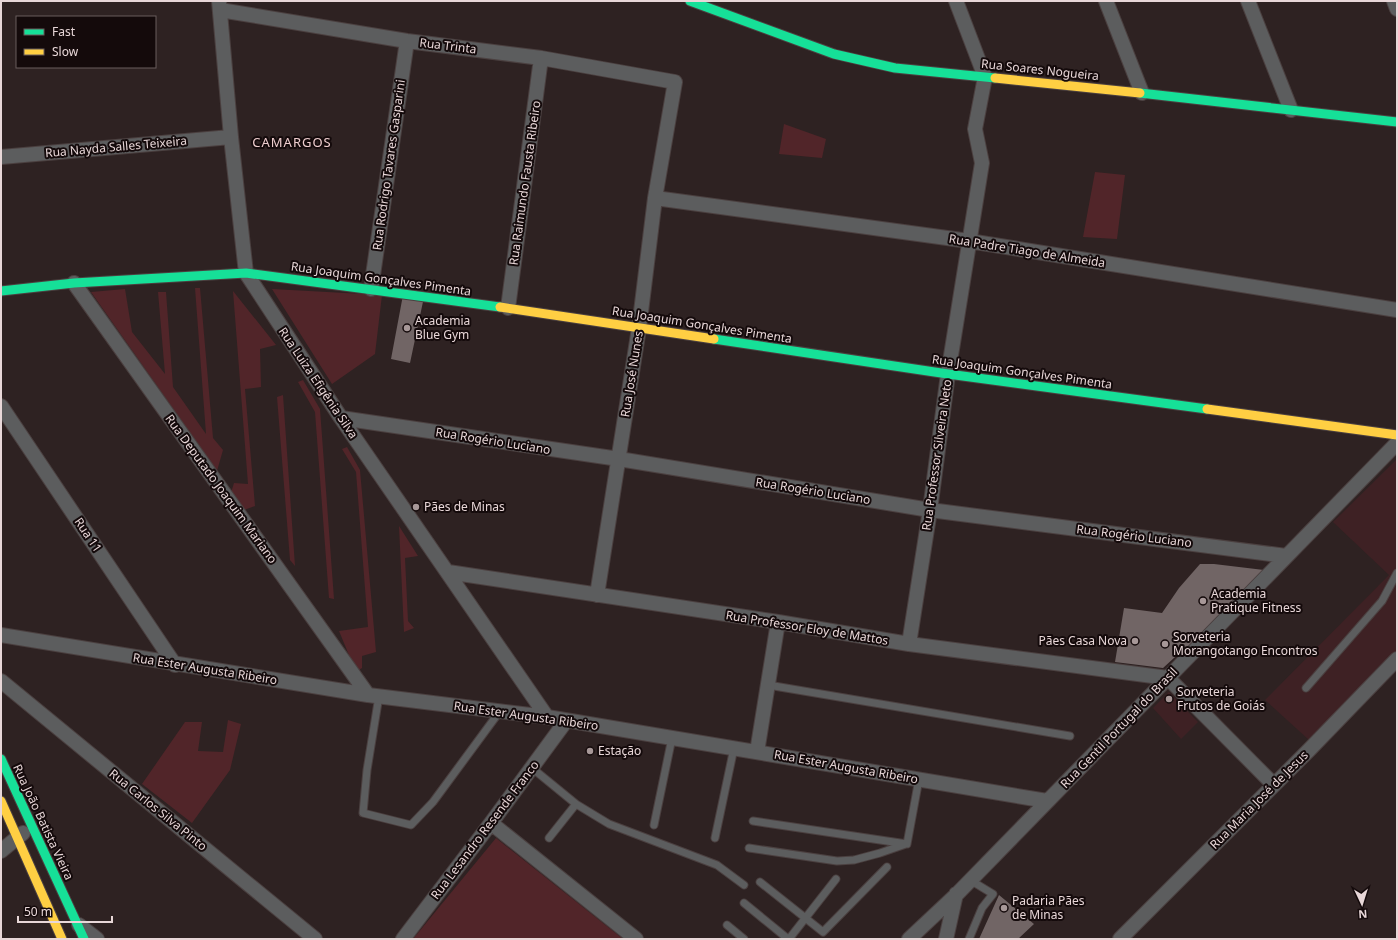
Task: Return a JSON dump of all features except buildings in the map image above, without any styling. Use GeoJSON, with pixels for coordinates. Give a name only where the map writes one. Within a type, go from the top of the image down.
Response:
{"type":"FeatureCollection","features":[{"type":"Feature","properties":{"kind":"street","name":"Rua Soares Nogueira"},"geometry":{"type":"LineString","coordinates":[[690,1],[834,54],[895,68],[1142,93],[1397,122]]}},
{"type":"Feature","properties":{"kind":"street"},"geometry":{"type":"LineString","coordinates":[[956,1],[985,77]]}},
{"type":"Feature","properties":{"kind":"street"},"geometry":{"type":"LineString","coordinates":[[1106,1],[1142,93]]}},
{"type":"Feature","properties":{"kind":"street"},"geometry":{"type":"LineString","coordinates":[[1248,1],[1291,110]]}},
{"type":"Feature","properties":{"kind":"street"},"geometry":{"type":"LineString","coordinates":[[1394,1],[1397,9]]}},
{"type":"Feature","properties":{"kind":"street","name":"Rua Trinta"},"geometry":{"type":"LineString","coordinates":[[220,6],[407,40],[541,58],[675,82]]}},
{"type":"Feature","properties":{"kind":"street","name":"Rua Luiza Efigênia Silva"},"geometry":{"type":"LineString","coordinates":[[220,6],[231,137],[246,273],[341,418],[547,717]]}},
{"type":"Feature","properties":{"kind":"street","name":"Rua Rodrigo Tavares Gasparini"},"geometry":{"type":"LineString","coordinates":[[371,289],[407,40]]}},
{"type":"Feature","properties":{"kind":"street","name":"Rua Raimundo Fausta Ribeiro"},"geometry":{"type":"LineString","coordinates":[[508,308],[541,58]]}},
{"type":"Feature","properties":{"kind":"street","name":"Rua Professor Silveira Neto"},"geometry":{"type":"LineString","coordinates":[[909,644],[930,510],[948,374],[982,163],[975,130],[985,77]]}},
{"type":"Feature","properties":{"kind":"street","name":"Rua José Nunes"},"geometry":{"type":"LineString","coordinates":[[598,595],[639,328],[655,198],[675,82]]}},
{"type":"Feature","properties":{"kind":"street","name":"Rua Nayda Salles Teixeira"},"geometry":{"type":"LineString","coordinates":[[1,156],[231,137]]}},
{"type":"Feature","properties":{"kind":"street","name":"Rua Padre Tiago de Almeida"},"geometry":{"type":"LineString","coordinates":[[655,198],[969,242],[1397,310]]}},
{"type":"Feature","properties":{"kind":"street","name":"Rua Joaquim Gonçalves Pimenta"},"geometry":{"type":"LineString","coordinates":[[1,291],[74,283],[246,273],[508,308],[948,374],[1397,435]]}},
{"type":"Feature","properties":{"kind":"street","name":"Rua Deputado Joaquim Mariano"},"geometry":{"type":"LineString","coordinates":[[74,283],[373,696]]}},
{"type":"Feature","properties":{"kind":"street","name":"Rua 11"},"geometry":{"type":"LineString","coordinates":[[1,406],[176,665]]}},
{"type":"Feature","properties":{"kind":"street","name":"Rua Rogério Luciano"},"geometry":{"type":"LineString","coordinates":[[341,418],[619,460],[930,510],[1286,556]]}},
{"type":"Feature","properties":{"kind":"street","name":"Rua Gentil Portugal do Brasil"},"geometry":{"type":"LineString","coordinates":[[910,939],[1168,678],[1397,442]]}},
{"type":"Feature","properties":{"kind":"street","name":"Rua Professor Eloy de Mattos"},"geometry":{"type":"LineString","coordinates":[[448,572],[778,622],[909,644],[1168,678]]}},
{"type":"Feature","properties":{"kind":"street"},"geometry":{"type":"LineString","coordinates":[[757,752],[778,622]]}},
{"type":"Feature","properties":{"kind":"street","name":"Rua Ester Augusta Ribeiro"},"geometry":{"type":"LineString","coordinates":[[2,634],[176,665],[373,696],[547,717],[1047,801]]}},
{"type":"Feature","properties":{"kind":"street","name":"Rua Maria José de Jesus"},"geometry":{"type":"LineString","coordinates":[[1120,939],[1397,659]]}},
{"type":"Feature","properties":{"kind":"street"},"geometry":{"type":"LineString","coordinates":[[1168,678],[1274,784]]}},
{"type":"Feature","properties":{"kind":"street","name":"Rua Carlos Silva Pinto"},"geometry":{"type":"LineString","coordinates":[[1,681],[315,939]]}},
{"type":"Feature","properties":{"kind":"street","name":"Rua Lesandro Resende Franco"},"geometry":{"type":"LineString","coordinates":[[403,939],[566,721]]}},
{"type":"Feature","properties":{"kind":"street","name":"Rua João Batista Vieira"},"geometry":{"type":"LineString","coordinates":[[1,759],[84,939]]}},
{"type":"Feature","properties":{"kind":"street"},"geometry":{"type":"LineString","coordinates":[[1,801],[62,939]]}},
{"type":"Feature","properties":{"kind":"street"},"geometry":{"type":"LineString","coordinates":[[491,823],[636,939]]}},
{"type":"Feature","properties":{"kind":"street"},"geometry":{"type":"LineString","coordinates":[[1,851],[31,826]]}},
{"type":"Feature","properties":{"kind":"street"},"geometry":{"type":"LineString","coordinates":[[946,939],[956,894]]}},
{"type":"Feature","properties":{"kind":"street"},"geometry":{"type":"LineString","coordinates":[[78,925],[96,939]]}},
{"type":"Feature","properties":{"kind":"lane"},"geometry":{"type":"LineString","coordinates":[[1306,688],[1382,601],[1397,573]]}},
{"type":"Feature","properties":{"kind":"lane"},"geometry":{"type":"LineString","coordinates":[[768,685],[1070,736]]}},
{"type":"Feature","properties":{"kind":"lane"},"geometry":{"type":"LineString","coordinates":[[373,696],[363,813],[411,824],[433,802],[500,711]]}},
{"type":"Feature","properties":{"kind":"lane"},"geometry":{"type":"LineString","coordinates":[[654,825],[672,738]]}},
{"type":"Feature","properties":{"kind":"lane"},"geometry":{"type":"LineString","coordinates":[[715,838],[734,748]]}},
{"type":"Feature","properties":{"kind":"lane"},"geometry":{"type":"LineString","coordinates":[[532,768],[576,804],[609,824],[717,865],[744,885]]}},
{"type":"Feature","properties":{"kind":"lane"},"geometry":{"type":"LineString","coordinates":[[907,844],[919,779]]}},
{"type":"Feature","properties":{"kind":"lane"},"geometry":{"type":"LineString","coordinates":[[549,838],[576,804]]}},
{"type":"Feature","properties":{"kind":"lane"},"geometry":{"type":"LineString","coordinates":[[753,821],[907,844]]}},
{"type":"Feature","properties":{"kind":"lane"},"geometry":{"type":"LineString","coordinates":[[749,848],[837,861],[860,858],[907,844]]}},
{"type":"Feature","properties":{"kind":"lane"},"geometry":{"type":"LineString","coordinates":[[760,882],[823,932],[887,867]]}},
{"type":"Feature","properties":{"kind":"lane"},"geometry":{"type":"LineString","coordinates":[[744,903],[788,939],[836,879]]}},
{"type":"Feature","properties":{"kind":"lane"},"geometry":{"type":"LineString","coordinates":[[969,939],[982,908],[992,894],[970,880]]}},
{"type":"Feature","properties":{"kind":"lane"},"geometry":{"type":"LineString","coordinates":[[728,925],[744,939]]}},
{"type":"Feature","properties":{"kind":"shaded area"},"geometry":{"type":"Polygon","coordinates":[[[784,124],[826,139],[822,158],[779,154],[784,124]]]}},
{"type":"Feature","properties":{"kind":"shaded area"},"geometry":{"type":"Polygon","coordinates":[[[1095,172],[1125,175],[1117,239],[1083,237],[1095,172]]]}},
{"type":"Feature","properties":{"kind":"shaded area"},"geometry":{"type":"Polygon","coordinates":[[[195,288],[200,288],[213,438],[223,450],[217,471],[91,292],[125,289],[132,332],[165,374],[158,292],[166,292],[173,387],[206,434],[195,288]]]}},
{"type":"Feature","properties":{"kind":"shaded area"},"geometry":{"type":"Polygon","coordinates":[[[272,289],[382,295],[375,354],[332,384],[272,289]]]}},
{"type":"Feature","properties":{"kind":"shaded area"},"geometry":{"type":"Polygon","coordinates":[[[233,291],[276,345],[260,349],[261,387],[245,389],[255,506],[241,511],[230,496],[234,483],[248,484],[233,291]]]}},
{"type":"Feature","properties":{"kind":"shaded area"},"geometry":{"type":"Polygon","coordinates":[[[303,380],[320,409],[334,599],[329,598],[315,412],[298,382],[303,380]]]}},
{"type":"Feature","properties":{"kind":"shaded area"},"geometry":{"type":"Polygon","coordinates":[[[283,395],[295,566],[290,560],[277,397],[283,395]]]}},
{"type":"Feature","properties":{"kind":"shaded area"},"geometry":{"type":"Polygon","coordinates":[[[347,447],[360,470],[376,652],[362,656],[362,668],[356,672],[339,631],[368,627],[356,472],[342,449],[347,447]]]}},
{"type":"Feature","properties":{"kind":"shaded area"},"geometry":{"type":"Polygon","coordinates":[[[1397,459],[1397,652],[1309,740],[1265,700],[1389,575],[1333,522],[1397,459]]]}},
{"type":"Feature","properties":{"kind":"shaded area"},"geometry":{"type":"Polygon","coordinates":[[[399,526],[418,556],[405,558],[408,621],[414,628],[404,632],[399,526]]]}},
{"type":"Feature","properties":{"kind":"shaded area"},"geometry":{"type":"Polygon","coordinates":[[[1169,692],[1198,722],[1181,739],[1153,708],[1169,692]]]}},
{"type":"Feature","properties":{"kind":"shaded area"},"geometry":{"type":"Polygon","coordinates":[[[228,720],[241,724],[230,770],[192,823],[142,784],[185,722],[202,722],[198,751],[223,752],[228,720]]]}},
{"type":"Feature","properties":{"kind":"shaded area"},"geometry":{"type":"Polygon","coordinates":[[[496,838],[623,939],[413,939],[496,838]]]}},
{"type":"Feature","properties":{"kind":"traffic: fast"},"geometry":{"type":"LineString","coordinates":[[690,1],[834,54],[895,68],[995,78]]}},
{"type":"Feature","properties":{"kind":"traffic: fast"},"geometry":{"type":"LineString","coordinates":[[1140,93],[1397,122]]}},
{"type":"Feature","properties":{"kind":"traffic: fast"},"geometry":{"type":"LineString","coordinates":[[1,291],[74,283],[246,273],[500,307]]}},
{"type":"Feature","properties":{"kind":"traffic: fast"},"geometry":{"type":"LineString","coordinates":[[714,339],[948,374],[1207,409]]}},
{"type":"Feature","properties":{"kind":"traffic: fast"},"geometry":{"type":"LineString","coordinates":[[1,759],[84,939]]}},
{"type":"Feature","properties":{"kind":"traffic: slow"},"geometry":{"type":"LineString","coordinates":[[995,78],[1140,93]]}},
{"type":"Feature","properties":{"kind":"traffic: slow"},"geometry":{"type":"LineString","coordinates":[[500,307],[714,339]]}},
{"type":"Feature","properties":{"kind":"traffic: slow"},"geometry":{"type":"LineString","coordinates":[[1207,409],[1397,435]]}},
{"type":"Feature","properties":{"kind":"traffic: slow"},"geometry":{"type":"LineString","coordinates":[[1,801],[62,939]]}},
{"type":"Feature","properties":{"kind":"place","name":"Academia Blue Gym"},"geometry":{"type":"Point","coordinates":[407,328]}},
{"type":"Feature","properties":{"kind":"place","name":"Pães de Minas"},"geometry":{"type":"Point","coordinates":[416,507]}},
{"type":"Feature","properties":{"kind":"place","name":"Academia Pratique Fitness"},"geometry":{"type":"Point","coordinates":[1203,601]}},
{"type":"Feature","properties":{"kind":"place","name":"Pães Casa Nova"},"geometry":{"type":"Point","coordinates":[1135,641]}},
{"type":"Feature","properties":{"kind":"place","name":"Sorveteria Morangotango Encontros"},"geometry":{"type":"Point","coordinates":[1165,644]}},
{"type":"Feature","properties":{"kind":"place","name":"Sorveteria Frutos de Goiás"},"geometry":{"type":"Point","coordinates":[1169,699]}},
{"type":"Feature","properties":{"kind":"place","name":"Estação"},"geometry":{"type":"Point","coordinates":[590,751]}},
{"type":"Feature","properties":{"kind":"place","name":"Padaria Pães de Minas"},"geometry":{"type":"Point","coordinates":[1004,908]}},
{"type":"Feature","properties":{"kind":"district","name":"CAMARGOS"},"geometry":{"type":"Point","coordinates":[292,142]}}]}
